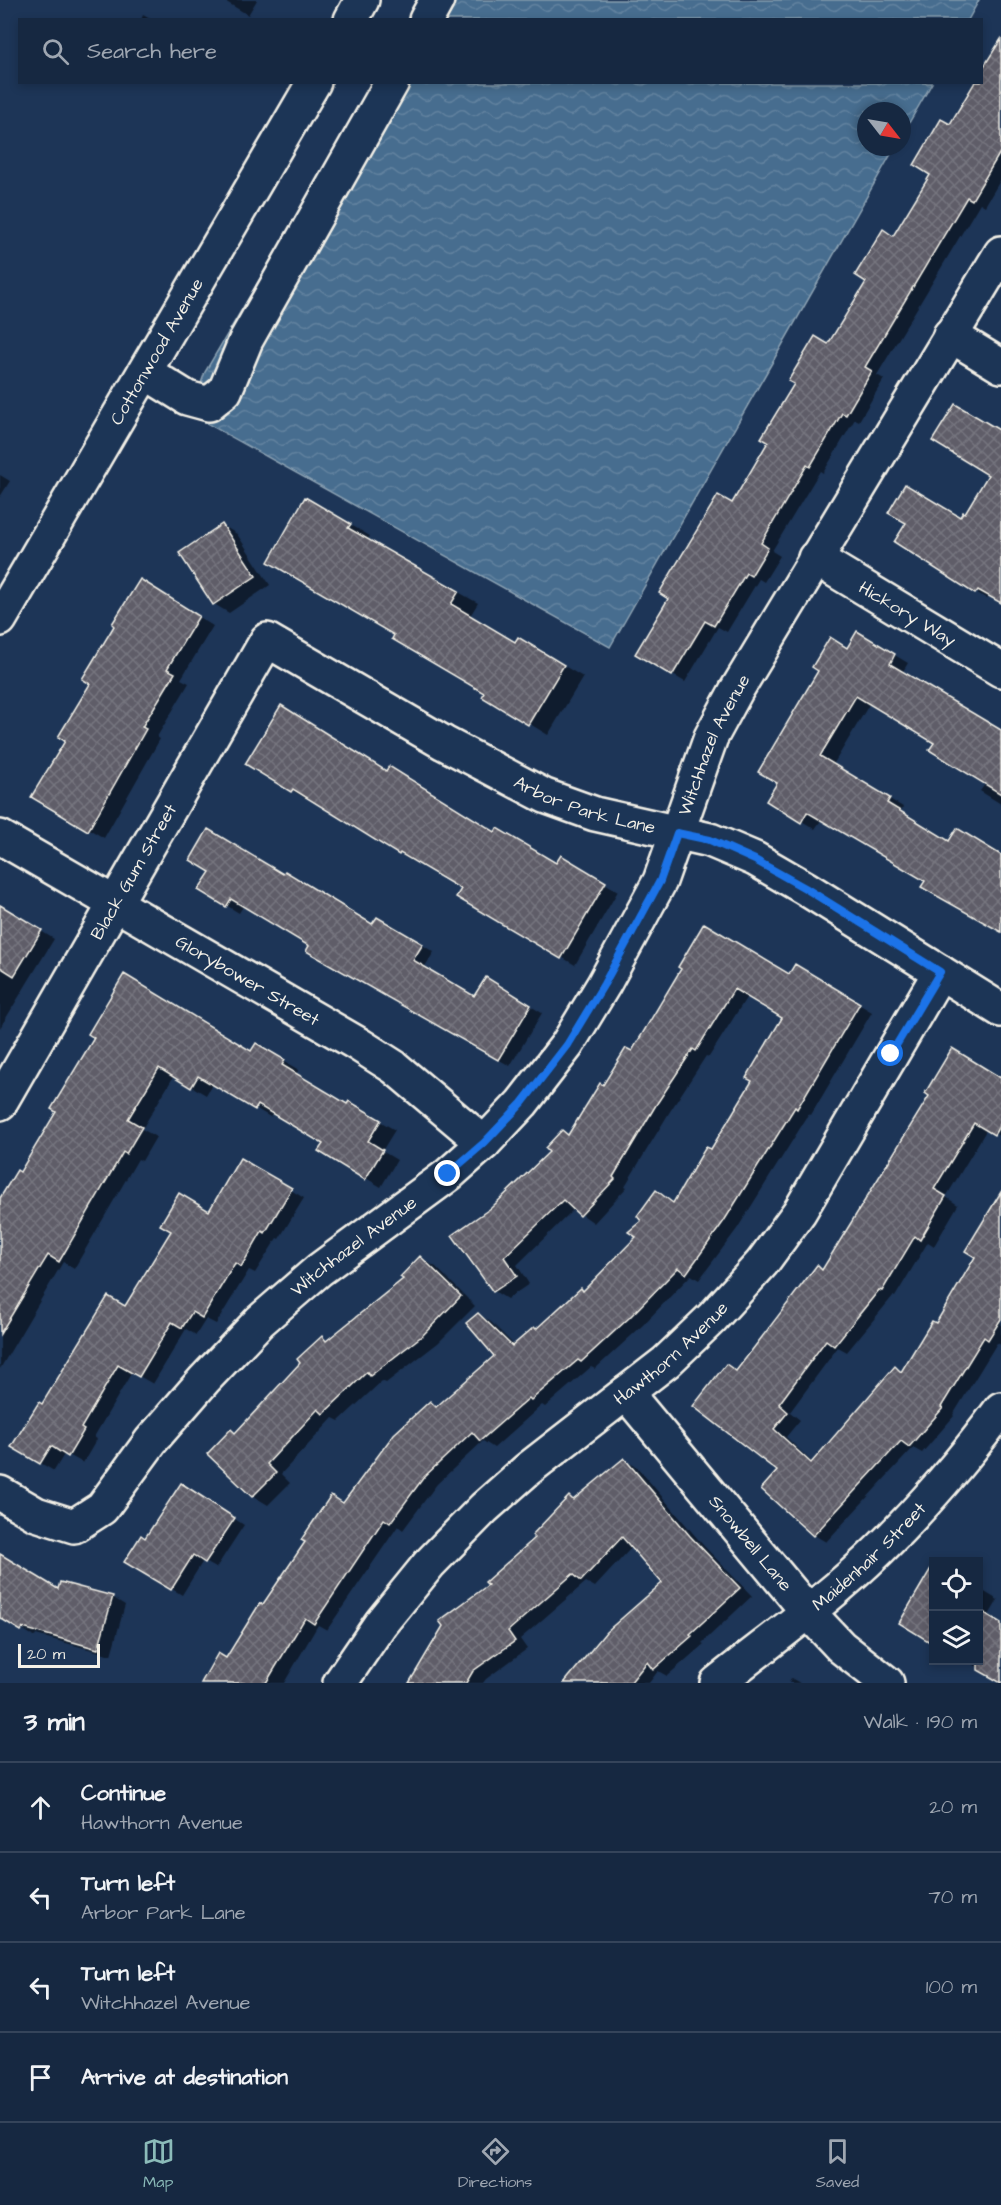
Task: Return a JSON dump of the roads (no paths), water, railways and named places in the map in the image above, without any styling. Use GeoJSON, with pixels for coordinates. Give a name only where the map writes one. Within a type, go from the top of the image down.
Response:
{"type":"FeatureCollection","features":[{"type":"Feature","properties":{"kind":"street"},"geometry":{"type":"LineString","coordinates":[[352,18],[362,0]]}},
{"type":"Feature","properties":{"kind":"street"},"geometry":{"type":"LineString","coordinates":[[427,18],[437,0]]}},
{"type":"Feature","properties":{"kind":"street","name":"Cottonwood Avenue"},"geometry":{"type":"LineString","coordinates":[[0,619],[313,84]]}},
{"type":"Feature","properties":{"kind":"street"},"geometry":{"type":"LineString","coordinates":[[145,372],[187,398],[209,404],[225,391],[246,340],[391,84]]}},
{"type":"Feature","properties":{"kind":"street","name":"Witchhazel Avenue"},"geometry":{"type":"LineString","coordinates":[[0,1493],[36,1514],[74,1526],[102,1508],[151,1441],[260,1321],[319,1270],[448,1174],[484,1143],[522,1103],[567,1045],[604,984],[660,881],[711,737],[736,691],[1001,253]]}},
{"type":"Feature","properties":{"kind":"street"},"geometry":{"type":"LineString","coordinates":[[951,335],[1001,366]]}},
{"type":"Feature","properties":{"kind":"street","name":"Hickory Way"},"geometry":{"type":"LineString","coordinates":[[815,558],[1001,670]]}},
{"type":"Feature","properties":{"kind":"street","name":"Arbor Park Lane"},"geometry":{"type":"LineString","coordinates":[[267,639],[444,742],[545,796],[595,814],[718,843],[755,860],[805,888],[1001,1010]]}},
{"type":"Feature","properties":{"kind":"street","name":"Black Gum Street"},"geometry":{"type":"LineString","coordinates":[[0,1103],[267,639]]}},
{"type":"Feature","properties":{"kind":"street","name":"Glorybower Street"},"geometry":{"type":"LineString","coordinates":[[0,837],[385,1061],[427,1093],[484,1143]]}},
{"type":"Feature","properties":{"kind":"street","name":"Hawthorn Avenue"},"geometry":{"type":"LineString","coordinates":[[340,1683],[381,1623],[437,1556],[484,1508],[528,1469],[666,1362],[712,1318],[762,1263],[806,1202],[940,972]]}},
{"type":"Feature","properties":{"kind":"street","name":"Snowbell Lane"},"geometry":{"type":"LineString","coordinates":[[626,1393],[808,1612],[841,1647],[887,1683]]}},
{"type":"Feature","properties":{"kind":"street","name":"Maidenhair Street"},"geometry":{"type":"LineString","coordinates":[[717,1683],[808,1612],[879,1551],[940,1483],[1001,1409]]}},
{"type":"Feature","properties":{"kind":"water"},"geometry":{"type":"Polygon","coordinates":[[[423,0],[979,0],[969,18],[413,18],[423,0]]]}},
{"type":"Feature","properties":{"kind":"water"},"geometry":{"type":"Polygon","coordinates":[[[374,84],[931,84],[911,119],[911,102],[857,102],[857,156],[890,156],[610,647],[190,414],[205,372],[374,84]]]}}]}
